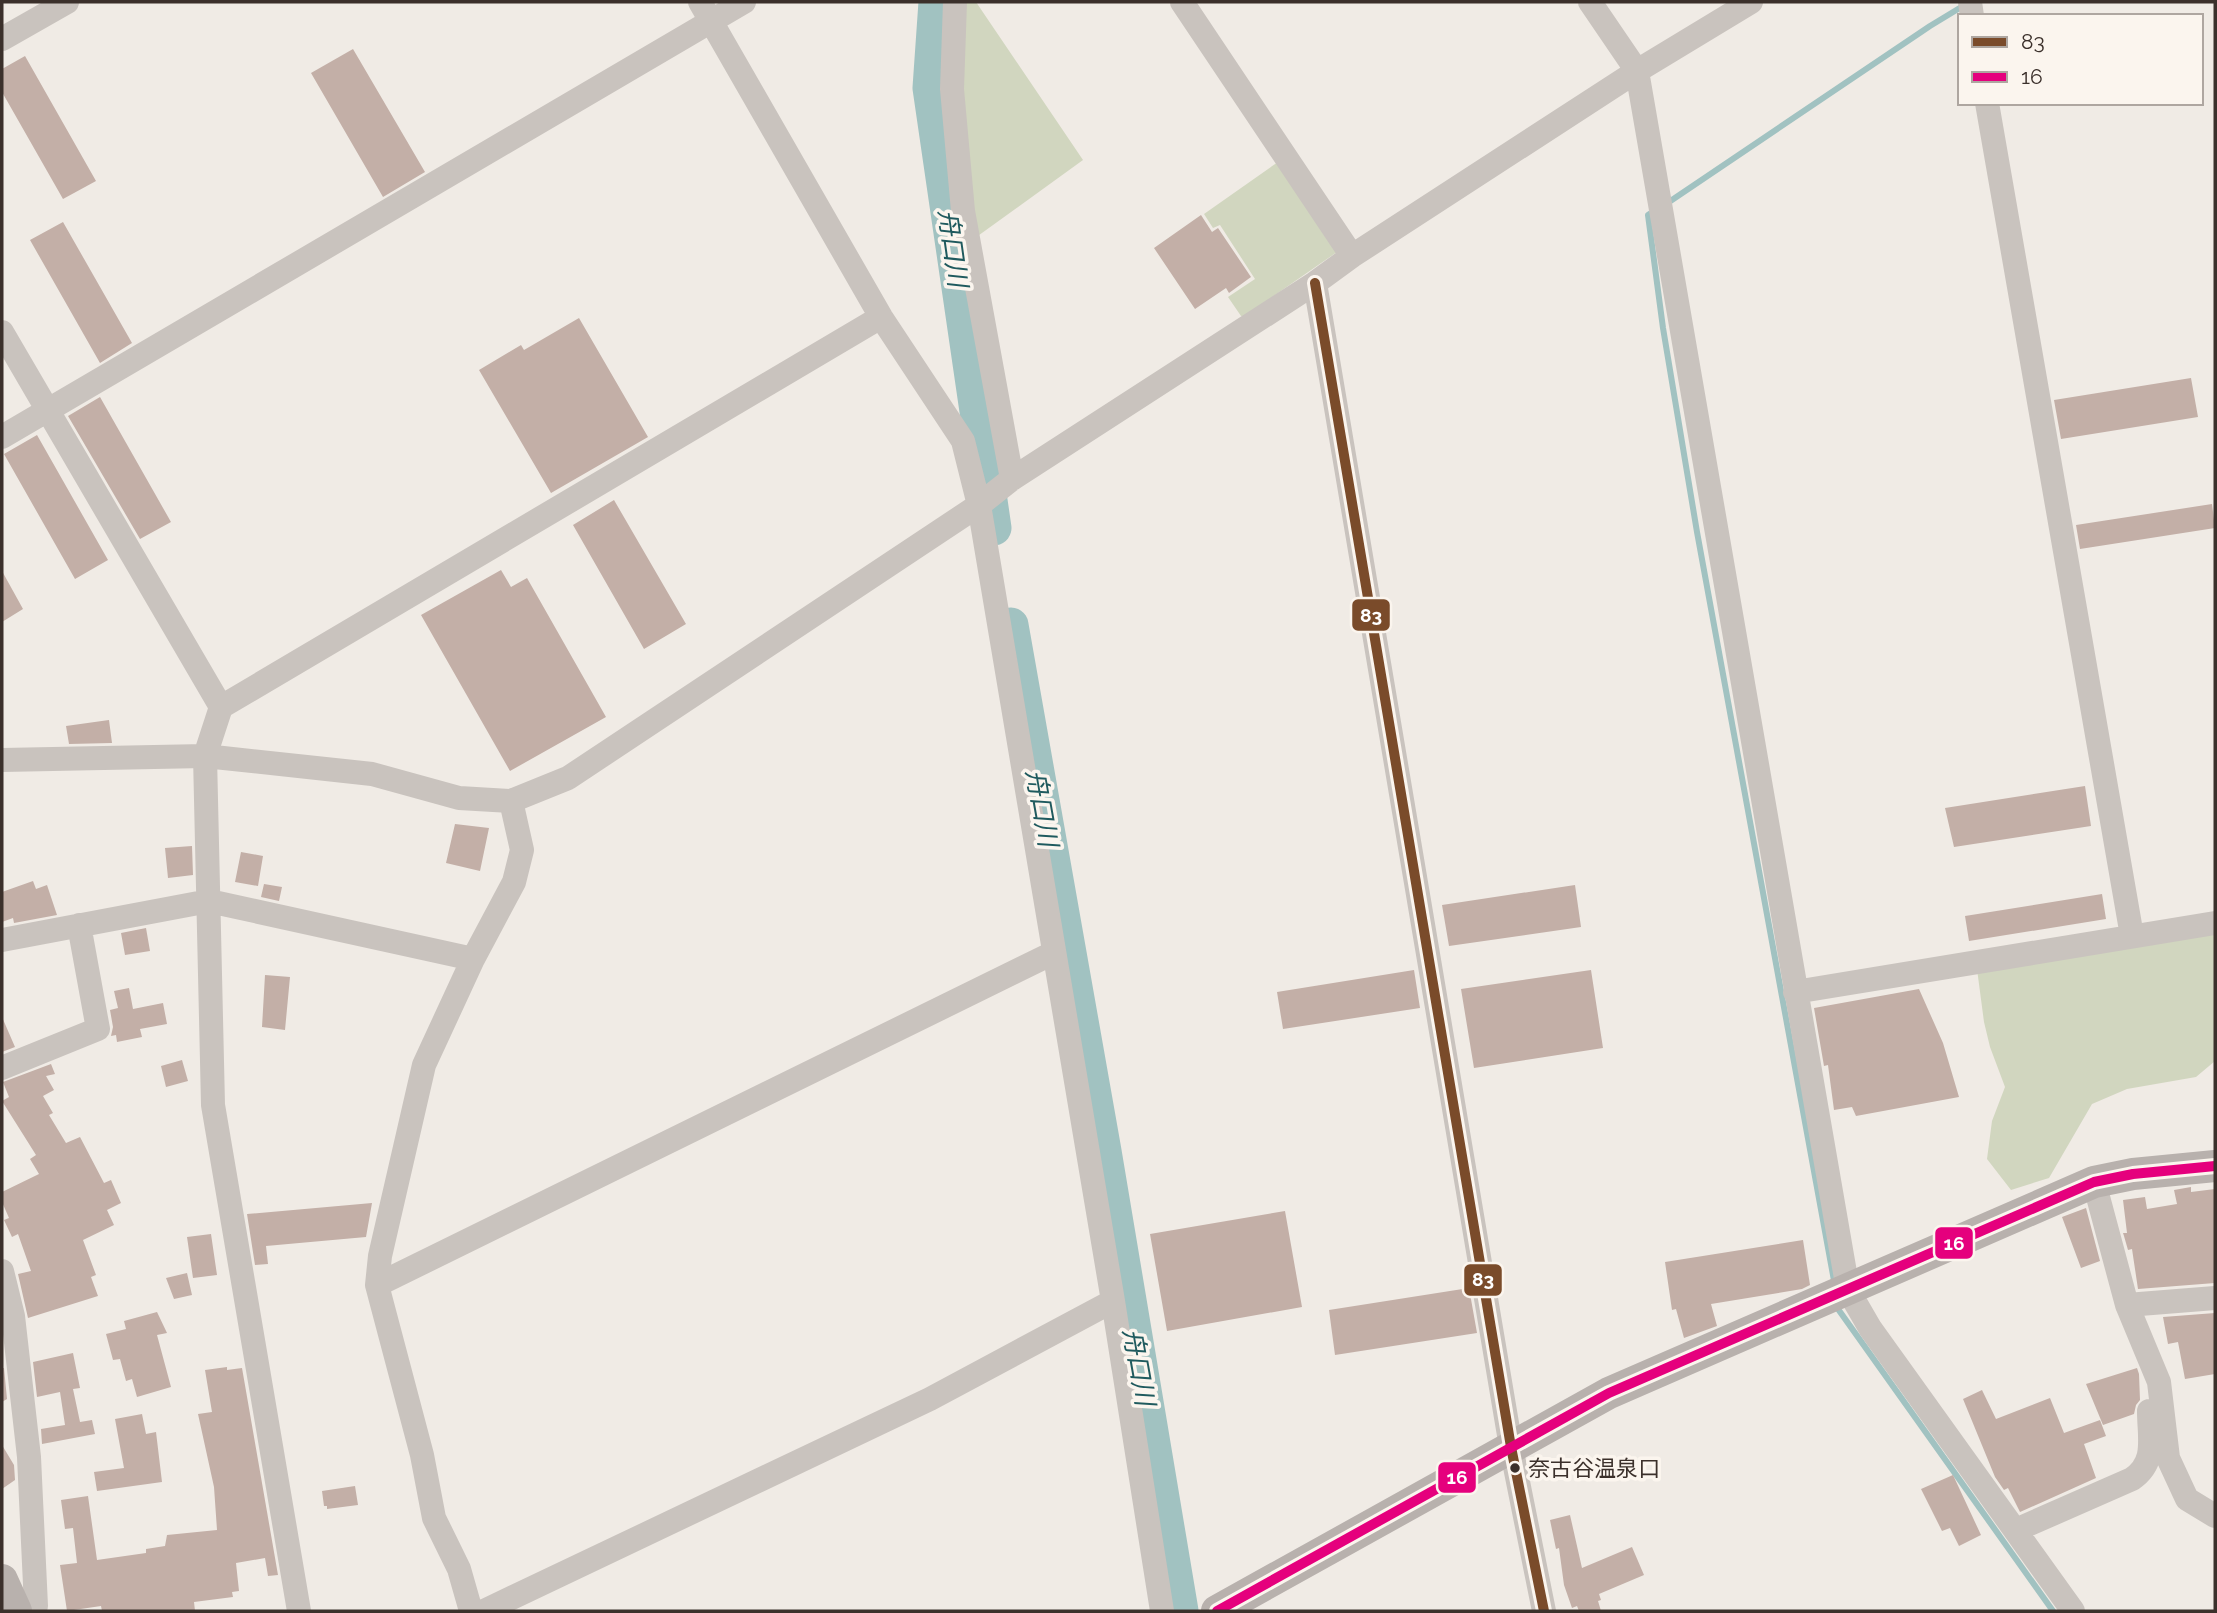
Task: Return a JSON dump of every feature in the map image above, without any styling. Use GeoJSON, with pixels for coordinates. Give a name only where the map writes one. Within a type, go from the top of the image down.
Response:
{"type":"FeatureCollection","features":[{"type":"Feature","properties":{"kind":"main road"},"geometry":{"type":"LineString","coordinates":[[1217,1611],[1609,1393],[2094,1182],[2133,1174],[2215,1167]]}},
{"type":"Feature","properties":{"kind":"main road"},"geometry":{"type":"LineString","coordinates":[[2,1580],[16,1611]]}},
{"type":"Feature","properties":{"kind":"street"},"geometry":{"type":"LineString","coordinates":[[2,40],[67,2]]}},
{"type":"Feature","properties":{"kind":"street"},"geometry":{"type":"LineString","coordinates":[[2,437],[705,12],[744,2]]}},
{"type":"Feature","properties":{"kind":"street"},"geometry":{"type":"LineString","coordinates":[[955,2],[952,89],[963,211],[1012,479]]}},
{"type":"Feature","properties":{"kind":"street"},"geometry":{"type":"LineString","coordinates":[[1182,2],[1352,256]]}},
{"type":"Feature","properties":{"kind":"street"},"geometry":{"type":"LineString","coordinates":[[1590,2],[1637,71],[1796,992],[1841,1293],[1870,1328],[2073,1611]]}},
{"type":"Feature","properties":{"kind":"street"},"geometry":{"type":"LineString","coordinates":[[2,760],[205,756],[372,774],[460,798],[511,802],[568,778],[979,505],[1012,479],[1315,284],[1352,256],[1637,71],[1751,2]]}},
{"type":"Feature","properties":{"kind":"street"},"geometry":{"type":"LineString","coordinates":[[705,12],[881,317],[963,442],[979,505],[1113,1301],[1162,1611]]}},
{"type":"Feature","properties":{"kind":"street"},"geometry":{"type":"LineString","coordinates":[[1987,105],[2132,936]]}},
{"type":"Feature","properties":{"kind":"street"},"geometry":{"type":"LineString","coordinates":[[1315,284],[1511,1447],[1544,1611]]}},
{"type":"Feature","properties":{"kind":"street"},"geometry":{"type":"LineString","coordinates":[[299,1611],[213,1105],[205,756],[220,707],[881,317]]}},
{"type":"Feature","properties":{"kind":"street"},"geometry":{"type":"LineString","coordinates":[[2,332],[220,707]]}},
{"type":"Feature","properties":{"kind":"street"},"geometry":{"type":"LineString","coordinates":[[471,1611],[460,1569],[434,1518],[422,1455],[377,1285],[380,1256],[424,1065],[472,959],[514,882],[523,850],[511,802]]}},
{"type":"Feature","properties":{"kind":"street"},"geometry":{"type":"LineString","coordinates":[[2,940],[209,901],[472,959]]}},
{"type":"Feature","properties":{"kind":"street"},"geometry":{"type":"LineString","coordinates":[[1796,992],[2215,923]]}},
{"type":"Feature","properties":{"kind":"street"},"geometry":{"type":"LineString","coordinates":[[2,1068],[98,1029],[79,925]]}},
{"type":"Feature","properties":{"kind":"street"},"geometry":{"type":"LineString","coordinates":[[377,1285],[1054,953]]}},
{"type":"Feature","properties":{"kind":"street"},"geometry":{"type":"LineString","coordinates":[[2094,1182],[2127,1305],[2159,1382],[2168,1458],[2187,1499],[2215,1516]]}},
{"type":"Feature","properties":{"kind":"street"},"geometry":{"type":"LineString","coordinates":[[2,1271],[13,1316],[29,1457],[36,1606],[33,1611]]}},
{"type":"Feature","properties":{"kind":"street"},"geometry":{"type":"LineString","coordinates":[[2127,1305],[2215,1298]]}},
{"type":"Feature","properties":{"kind":"street"},"geometry":{"type":"LineString","coordinates":[[484,1611],[930,1399],[1113,1301]]}},
{"type":"Feature","properties":{"kind":"street"},"geometry":{"type":"LineString","coordinates":[[2016,1530],[2142,1472],[2149,1461],[2150,1363]]}},
{"type":"Feature","properties":{"kind":"green space"},"geometry":{"type":"Polygon","coordinates":[[[961,2],[976,2],[1083,160],[975,238],[961,59],[961,2]]]}},
{"type":"Feature","properties":{"kind":"green space"},"geometry":{"type":"Polygon","coordinates":[[[1278,162],[1337,252],[1245,316],[1241,316],[1228,297],[1255,279],[1220,225],[1213,228],[1204,214],[1278,162]]]}},
{"type":"Feature","properties":{"kind":"green space"},"geometry":{"type":"Polygon","coordinates":[[[2215,921],[2215,1061],[2196,1077],[2127,1089],[2092,1104],[2049,1178],[2011,1190],[1987,1159],[1992,1121],[2005,1087],[1984,1022],[1977,969],[2215,921]]]}},
{"type":"Feature","properties":{"kind":"building"},"geometry":{"type":"Polygon","coordinates":[[[353,49],[425,172],[383,197],[311,73],[353,49]]]}},
{"type":"Feature","properties":{"kind":"building"},"geometry":{"type":"Polygon","coordinates":[[[25,56],[96,181],[63,199],[2,92],[2,69],[25,56]]]}},
{"type":"Feature","properties":{"kind":"building"},"geometry":{"type":"Polygon","coordinates":[[[1201,215],[1212,232],[1218,228],[1251,277],[1229,293],[1226,288],[1195,309],[1154,248],[1201,215]]]}},
{"type":"Feature","properties":{"kind":"building"},"geometry":{"type":"Polygon","coordinates":[[[63,222],[132,343],[100,363],[30,240],[63,222]]]}},
{"type":"Feature","properties":{"kind":"building"},"geometry":{"type":"Polygon","coordinates":[[[579,318],[648,437],[551,493],[479,370],[521,345],[524,350],[579,318]]]}},
{"type":"Feature","properties":{"kind":"building"},"geometry":{"type":"Polygon","coordinates":[[[2191,378],[2198,417],[2061,439],[2054,400],[2191,378]]]}},
{"type":"Feature","properties":{"kind":"building"},"geometry":{"type":"Polygon","coordinates":[[[100,397],[171,522],[140,539],[68,416],[100,397]]]}},
{"type":"Feature","properties":{"kind":"building"},"geometry":{"type":"Polygon","coordinates":[[[37,435],[108,560],[75,579],[4,454],[37,435]]]}},
{"type":"Feature","properties":{"kind":"building"},"geometry":{"type":"Polygon","coordinates":[[[614,500],[686,624],[644,649],[573,525],[614,500]]]}},
{"type":"Feature","properties":{"kind":"building"},"geometry":{"type":"Polygon","coordinates":[[[2212,504],[2215,528],[2080,549],[2076,525],[2212,504]]]}},
{"type":"Feature","properties":{"kind":"building"},"geometry":{"type":"Polygon","coordinates":[[[501,570],[511,587],[527,578],[606,717],[510,771],[421,615],[501,570]]]}},
{"type":"Feature","properties":{"kind":"building"},"geometry":{"type":"Polygon","coordinates":[[[2,571],[23,609],[2,622],[2,571]]]}},
{"type":"Feature","properties":{"kind":"building"},"geometry":{"type":"Polygon","coordinates":[[[109,720],[112,743],[69,744],[66,726],[109,720]]]}},
{"type":"Feature","properties":{"kind":"building"},"geometry":{"type":"Polygon","coordinates":[[[2085,786],[2091,826],[1954,847],[1945,808],[2085,786]]]}},
{"type":"Feature","properties":{"kind":"building"},"geometry":{"type":"Polygon","coordinates":[[[455,824],[489,828],[480,871],[446,863],[455,824]]]}},
{"type":"Feature","properties":{"kind":"building"},"geometry":{"type":"Polygon","coordinates":[[[192,846],[193,875],[168,878],[165,848],[192,846]]]}},
{"type":"Feature","properties":{"kind":"building"},"geometry":{"type":"Polygon","coordinates":[[[241,852],[263,856],[258,886],[235,882],[241,852]]]}},
{"type":"Feature","properties":{"kind":"building"},"geometry":{"type":"Polygon","coordinates":[[[33,881],[36,889],[47,885],[57,915],[14,923],[13,918],[2,922],[2,892],[33,881]]]}},
{"type":"Feature","properties":{"kind":"building"},"geometry":{"type":"Polygon","coordinates":[[[264,884],[282,887],[279,901],[261,897],[264,884]]]}},
{"type":"Feature","properties":{"kind":"building"},"geometry":{"type":"Polygon","coordinates":[[[1575,885],[1581,927],[1449,946],[1442,905],[1575,885]]]}},
{"type":"Feature","properties":{"kind":"building"},"geometry":{"type":"Polygon","coordinates":[[[2102,894],[2106,919],[1969,941],[1965,916],[2102,894]]]}},
{"type":"Feature","properties":{"kind":"building"},"geometry":{"type":"Polygon","coordinates":[[[146,928],[150,951],[125,955],[121,933],[146,928]]]}},
{"type":"Feature","properties":{"kind":"building"},"geometry":{"type":"Polygon","coordinates":[[[1414,970],[1420,1008],[1283,1029],[1277,992],[1414,970]]]}},
{"type":"Feature","properties":{"kind":"building"},"geometry":{"type":"Polygon","coordinates":[[[1591,970],[1603,1048],[1474,1068],[1461,989],[1591,970]]]}},
{"type":"Feature","properties":{"kind":"building"},"geometry":{"type":"Polygon","coordinates":[[[265,975],[290,977],[285,1030],[262,1027],[265,975]]]}},
{"type":"Feature","properties":{"kind":"building"},"geometry":{"type":"Polygon","coordinates":[[[129,988],[133,1009],[163,1003],[167,1024],[140,1029],[142,1037],[117,1042],[116,1035],[111,1036],[113,1027],[110,1010],[118,1008],[114,991],[129,988]]]}},
{"type":"Feature","properties":{"kind":"building"},"geometry":{"type":"Polygon","coordinates":[[[1919,989],[1943,1043],[1959,1097],[1856,1116],[1852,1107],[1834,1110],[1828,1065],[1824,1066],[1814,1008],[1919,989]]]}},
{"type":"Feature","properties":{"kind":"building"},"geometry":{"type":"Polygon","coordinates":[[[2,1017],[15,1047],[2,1052],[2,1017]]]}},
{"type":"Feature","properties":{"kind":"building"},"geometry":{"type":"Polygon","coordinates":[[[182,1060],[188,1081],[166,1087],[161,1066],[182,1060]]]}},
{"type":"Feature","properties":{"kind":"building"},"geometry":{"type":"Polygon","coordinates":[[[51,1064],[55,1074],[46,1076],[54,1090],[43,1096],[53,1113],[49,1115],[66,1143],[80,1137],[104,1183],[111,1180],[121,1203],[107,1210],[114,1225],[83,1240],[96,1275],[91,1277],[98,1296],[28,1318],[18,1274],[31,1271],[18,1234],[12,1237],[4,1220],[9,1218],[2,1202],[2,1192],[39,1174],[30,1159],[36,1155],[2,1101],[9,1097],[3,1082],[51,1064]]]}},
{"type":"Feature","properties":{"kind":"building"},"geometry":{"type":"Polygon","coordinates":[[[2191,1187],[2191,1192],[2215,1189],[2215,1283],[2138,1289],[2132,1249],[2128,1250],[2123,1233],[2127,1233],[2123,1200],[2145,1197],[2147,1209],[2177,1204],[2174,1190],[2191,1187]]]}},
{"type":"Feature","properties":{"kind":"building"},"geometry":{"type":"Polygon","coordinates":[[[372,1203],[366,1237],[266,1246],[268,1264],[255,1265],[247,1214],[372,1203]]]}},
{"type":"Feature","properties":{"kind":"building"},"geometry":{"type":"Polygon","coordinates":[[[2086,1208],[2100,1261],[2081,1268],[2062,1217],[2086,1208]]]}},
{"type":"Feature","properties":{"kind":"building"},"geometry":{"type":"Polygon","coordinates":[[[1285,1211],[1302,1307],[1167,1331],[1150,1234],[1285,1211]]]}},
{"type":"Feature","properties":{"kind":"building"},"geometry":{"type":"Polygon","coordinates":[[[211,1234],[217,1275],[193,1278],[187,1237],[211,1234]]]}},
{"type":"Feature","properties":{"kind":"building"},"geometry":{"type":"Polygon","coordinates":[[[1803,1240],[1810,1285],[1802,1289],[1711,1304],[1717,1326],[1684,1338],[1676,1309],[1672,1310],[1665,1262],[1803,1240]]]}},
{"type":"Feature","properties":{"kind":"building"},"geometry":{"type":"Polygon","coordinates":[[[187,1273],[192,1295],[174,1299],[166,1278],[187,1273]]]}},
{"type":"Feature","properties":{"kind":"building"},"geometry":{"type":"Polygon","coordinates":[[[1469,1288],[1477,1333],[1335,1355],[1329,1310],[1469,1288]]]}},
{"type":"Feature","properties":{"kind":"building"},"geometry":{"type":"Polygon","coordinates":[[[157,1312],[167,1333],[157,1335],[171,1387],[137,1397],[132,1379],[126,1381],[120,1359],[113,1360],[106,1334],[126,1329],[124,1321],[157,1312]]]}},
{"type":"Feature","properties":{"kind":"building"},"geometry":{"type":"Polygon","coordinates":[[[2215,1313],[2215,1374],[2185,1379],[2178,1342],[2168,1344],[2163,1317],[2215,1313]]]}},
{"type":"Feature","properties":{"kind":"building"},"geometry":{"type":"Polygon","coordinates":[[[73,1353],[80,1388],[73,1389],[80,1422],[92,1420],[95,1434],[42,1444],[41,1429],[65,1425],[60,1392],[37,1397],[33,1362],[73,1353]]]}},
{"type":"Feature","properties":{"kind":"building"},"geometry":{"type":"Polygon","coordinates":[[[227,1367],[227,1370],[242,1368],[278,1575],[268,1576],[265,1558],[236,1563],[239,1591],[232,1592],[233,1597],[194,1602],[195,1611],[102,1611],[101,1606],[67,1611],[60,1565],[77,1563],[73,1528],[65,1529],[61,1500],[88,1496],[97,1560],[146,1553],[146,1549],[165,1546],[167,1535],[217,1530],[214,1487],[198,1414],[212,1412],[205,1370],[227,1367]]]}},
{"type":"Feature","properties":{"kind":"building"},"geometry":{"type":"Polygon","coordinates":[[[2,1368],[7,1399],[2,1402],[2,1368]]]}},
{"type":"Feature","properties":{"kind":"building"},"geometry":{"type":"Polygon","coordinates":[[[2137,1368],[2140,1400],[2134,1414],[2103,1425],[2086,1384],[2137,1368]]]}},
{"type":"Feature","properties":{"kind":"building"},"geometry":{"type":"Polygon","coordinates":[[[1982,1390],[1996,1419],[2050,1398],[2064,1433],[2100,1420],[2106,1436],[2084,1444],[2096,1478],[2020,1512],[2008,1488],[2004,1490],[1995,1477],[1963,1399],[1982,1390]]]}},
{"type":"Feature","properties":{"kind":"building"},"geometry":{"type":"Polygon","coordinates":[[[142,1414],[146,1434],[156,1432],[162,1482],[97,1491],[94,1472],[124,1468],[115,1419],[142,1414]]]}},
{"type":"Feature","properties":{"kind":"building"},"geometry":{"type":"Polygon","coordinates":[[[2,1445],[14,1465],[15,1480],[2,1489],[2,1445]]]}},
{"type":"Feature","properties":{"kind":"building"},"geometry":{"type":"Polygon","coordinates":[[[1953,1475],[1981,1535],[1959,1546],[1950,1528],[1942,1531],[1921,1489],[1953,1475]]]}},
{"type":"Feature","properties":{"kind":"building"},"geometry":{"type":"Polygon","coordinates":[[[355,1486],[358,1505],[327,1509],[327,1506],[324,1506],[322,1491],[355,1486]]]}},
{"type":"Feature","properties":{"kind":"building"},"geometry":{"type":"Polygon","coordinates":[[[1570,1515],[1582,1568],[1632,1547],[1644,1575],[1599,1594],[1601,1611],[1579,1611],[1577,1606],[1572,1608],[1564,1585],[1559,1548],[1556,1549],[1550,1520],[1570,1515]]]}},
{"type":"Feature","properties":{"kind":"waterway","name":"舟口川"},"geometry":{"type":"LineString","coordinates":[[936,2],[930,88],[994,528]]}},
{"type":"Feature","properties":{"kind":"waterway"},"geometry":{"type":"LineString","coordinates":[[1666,204],[1963,6]]}},
{"type":"Feature","properties":{"kind":"waterway"},"geometry":{"type":"LineString","coordinates":[[1654,211],[1648,215],[1663,328],[1697,532],[1835,1286]]}},
{"type":"Feature","properties":{"kind":"waterway","name":"舟口川"},"geometry":{"type":"LineString","coordinates":[[1011,625],[1104,1151],[1181,1611]]}},
{"type":"Feature","properties":{"kind":"waterway"},"geometry":{"type":"LineString","coordinates":[[1837,1304],[2053,1611]]}},
{"type":"Feature","properties":{"kind":"transit line","name":"83"},"geometry":{"type":"LineString","coordinates":[[1315,283],[1511,1447],[1544,1611]]}},
{"type":"Feature","properties":{"kind":"transit line","name":"16"},"geometry":{"type":"LineString","coordinates":[[1217,1611],[1609,1393],[2094,1182],[2133,1174],[2215,1166]]}},
{"type":"Feature","properties":{"kind":"place","name":"奈古谷温泉口"},"geometry":{"type":"Point","coordinates":[1515,1468]}}]}
